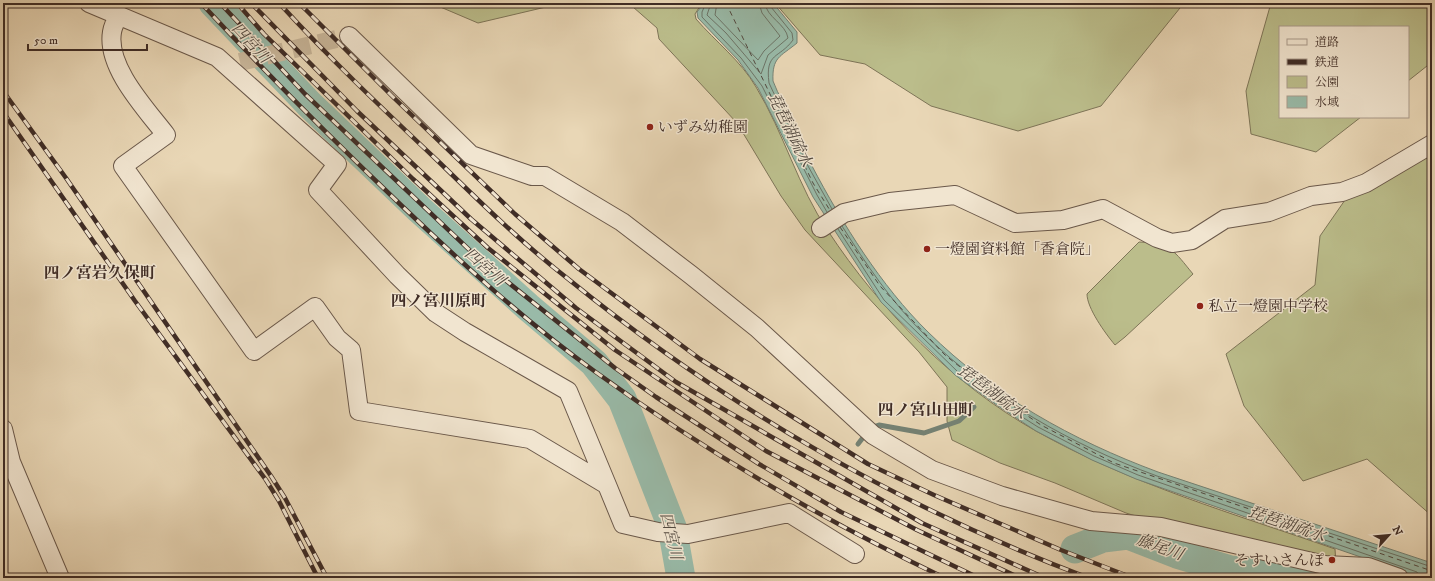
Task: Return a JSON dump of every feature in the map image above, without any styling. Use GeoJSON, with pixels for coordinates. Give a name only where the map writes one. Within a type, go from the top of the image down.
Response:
{"type":"FeatureCollection","features":[{"type":"Feature","properties":{"kind":"street"},"geometry":{"type":"LineString","coordinates":[[89,3],[234,64],[337,164],[318,190],[397,275],[436,313],[465,332],[568,391],[623,524],[658,532],[688,534],[788,514],[855,554]]}},
{"type":"Feature","properties":{"kind":"street"},"geometry":{"type":"LineString","coordinates":[[119,15],[111,33],[113,56],[122,74],[166,135],[123,166],[254,351],[315,307],[337,338],[351,350],[359,411],[530,439],[607,485]]}},
{"type":"Feature","properties":{"kind":"street"},"geometry":{"type":"LineString","coordinates":[[349,36],[471,155],[532,176],[545,176],[622,222],[691,275],[756,328],[873,435],[932,470],[1002,496],[1091,521],[1161,527],[1325,565],[1368,567],[1399,578]]}},
{"type":"Feature","properties":{"kind":"street"},"geometry":{"type":"LineString","coordinates":[[822,227],[844,213],[890,202],[955,195],[1016,223],[1063,220],[1103,209],[1157,238],[1172,243],[1192,240],[1224,219],[1269,212],[1311,196],[1342,192],[1366,182],[1432,144]]}},
{"type":"Feature","properties":{"kind":"street"},"geometry":{"type":"LineString","coordinates":[[4,438],[11,462],[60,578]]}},
{"type":"Feature","properties":{"kind":"green space"},"geometry":{"type":"Polygon","coordinates":[[[431,3],[563,3],[478,23],[431,3]]]}},
{"type":"Feature","properties":{"kind":"green space"},"geometry":{"type":"Polygon","coordinates":[[[617,3],[702,3],[695,14],[696,19],[736,60],[756,87],[775,123],[799,178],[817,214],[828,231],[871,289],[895,317],[948,368],[976,391],[1036,431],[1108,467],[1183,497],[1335,549],[1336,565],[1217,541],[1126,513],[1055,483],[1000,463],[952,440],[947,421],[947,387],[919,352],[805,230],[781,196],[737,123],[659,39],[657,28],[633,7],[617,3]]]}},
{"type":"Feature","properties":{"kind":"green space"},"geometry":{"type":"Polygon","coordinates":[[[775,3],[1184,3],[1101,106],[1018,131],[931,106],[865,64],[820,55],[775,3]]]}},
{"type":"Feature","properties":{"kind":"green space"},"geometry":{"type":"Polygon","coordinates":[[[1271,3],[1432,3],[1432,62],[1409,80],[1409,26],[1279,26],[1279,118],[1360,118],[1316,152],[1251,134],[1246,91],[1271,3]]]}},
{"type":"Feature","properties":{"kind":"green space"},"geometry":{"type":"Polygon","coordinates":[[[1432,154],[1432,516],[1367,459],[1303,481],[1244,406],[1226,354],[1315,285],[1320,236],[1345,200],[1432,154]]]}},
{"type":"Feature","properties":{"kind":"green space"},"geometry":{"type":"Polygon","coordinates":[[[1139,242],[1165,246],[1181,259],[1193,274],[1115,345],[1093,313],[1087,294],[1139,242]]]}},
{"type":"Feature","properties":{"kind":"water","name":"琵琶湖疏水"},"geometry":{"type":"Polygon","coordinates":[[[704,3],[773,3],[797,32],[797,43],[778,58],[776,62],[773,73],[773,81],[796,127],[812,166],[849,231],[894,295],[928,332],[979,376],[1035,414],[1095,446],[1158,472],[1432,563],[1432,578],[1421,578],[1136,479],[1092,460],[1036,431],[955,375],[881,302],[813,197],[758,88],[738,60],[698,18],[697,12],[704,3]]]}},
{"type":"Feature","properties":{"kind":"waterway","name":"四宮川"},"geometry":{"type":"LineString","coordinates":[[213,3],[309,104],[419,209],[528,307],[594,363],[622,399],[672,527],[681,578]]}},
{"type":"Feature","properties":{"kind":"waterway"},"geometry":{"type":"LineString","coordinates":[[870,428],[879,425],[924,433],[959,421],[974,407]]}},
{"type":"Feature","properties":{"kind":"waterway"},"geometry":{"type":"LineString","coordinates":[[858,444],[865,435]]}},
{"type":"Feature","properties":{"kind":"waterway","name":"藤尾川"},"geometry":{"type":"LineString","coordinates":[[1075,549],[1103,538],[1128,535],[1177,554],[1230,570],[1259,573],[1294,573],[1317,578]]}},
{"type":"Feature","properties":{"kind":"ferry route"},"geometry":{"type":"LineString","coordinates":[[726,3],[813,183],[831,212]]}},
{"type":"Feature","properties":{"kind":"ferry route"},"geometry":{"type":"LineString","coordinates":[[840,227],[880,286],[945,355],[988,389],[1041,425],[1114,463],[1432,571]]}},
{"type":"Feature","properties":{"kind":"tunnel"},"geometry":{"type":"LineString","coordinates":[[240,62],[349,36]]}},
{"type":"Feature","properties":{"kind":"railway"},"geometry":{"type":"LineString","coordinates":[[201,3],[300,106],[402,206],[496,293],[571,354],[680,430],[766,483],[854,533],[945,578]]}},
{"type":"Feature","properties":{"kind":"railway"},"geometry":{"type":"LineString","coordinates":[[220,3],[305,94],[479,259],[615,368],[656,397],[759,464],[841,512],[979,578]]}},
{"type":"Feature","properties":{"kind":"railway"},"geometry":{"type":"LineString","coordinates":[[237,3],[264,34],[413,179],[488,248],[615,350],[766,451],[917,530],[1020,578]]}},
{"type":"Feature","properties":{"kind":"railway"},"geometry":{"type":"LineString","coordinates":[[251,3],[357,111],[471,219],[576,308],[676,382],[922,523],[1045,578]]}},
{"type":"Feature","properties":{"kind":"railway"},"geometry":{"type":"LineString","coordinates":[[279,3],[358,84],[518,237],[550,265],[688,369],[751,410],[882,486],[1019,550],[1089,578]]}},
{"type":"Feature","properties":{"kind":"railway"},"geometry":{"type":"LineString","coordinates":[[299,3],[393,97],[515,214],[579,269],[700,359],[868,464],[934,495],[1061,550],[1133,578]]}},
{"type":"Feature","properties":{"kind":"railway"},"geometry":{"type":"LineString","coordinates":[[3,91],[66,178],[271,476],[285,498],[327,578]]}},
{"type":"Feature","properties":{"kind":"railway"},"geometry":{"type":"LineString","coordinates":[[3,112],[135,301],[266,480],[279,501],[318,578]]}},
{"type":"Feature","properties":{"kind":"place","name":"いずみ幼稚園"},"geometry":{"type":"Point","coordinates":[650,127]}},
{"type":"Feature","properties":{"kind":"place","name":"一燈園資料館「香倉院」"},"geometry":{"type":"Point","coordinates":[927,249]}},
{"type":"Feature","properties":{"kind":"place","name":"私立一燈園中学校"},"geometry":{"type":"Point","coordinates":[1200,306]}},
{"type":"Feature","properties":{"kind":"place","name":"そすいさんぽ"},"geometry":{"type":"Point","coordinates":[1332,560]}},
{"type":"Feature","properties":{"kind":"district","name":"四ノ宮岩久保町"},"geometry":{"type":"Point","coordinates":[100,273]}},
{"type":"Feature","properties":{"kind":"district","name":"四ノ宮川原町"},"geometry":{"type":"Point","coordinates":[439,301]}},
{"type":"Feature","properties":{"kind":"district","name":"四ノ宮山田町"},"geometry":{"type":"Point","coordinates":[926,410]}}]}
